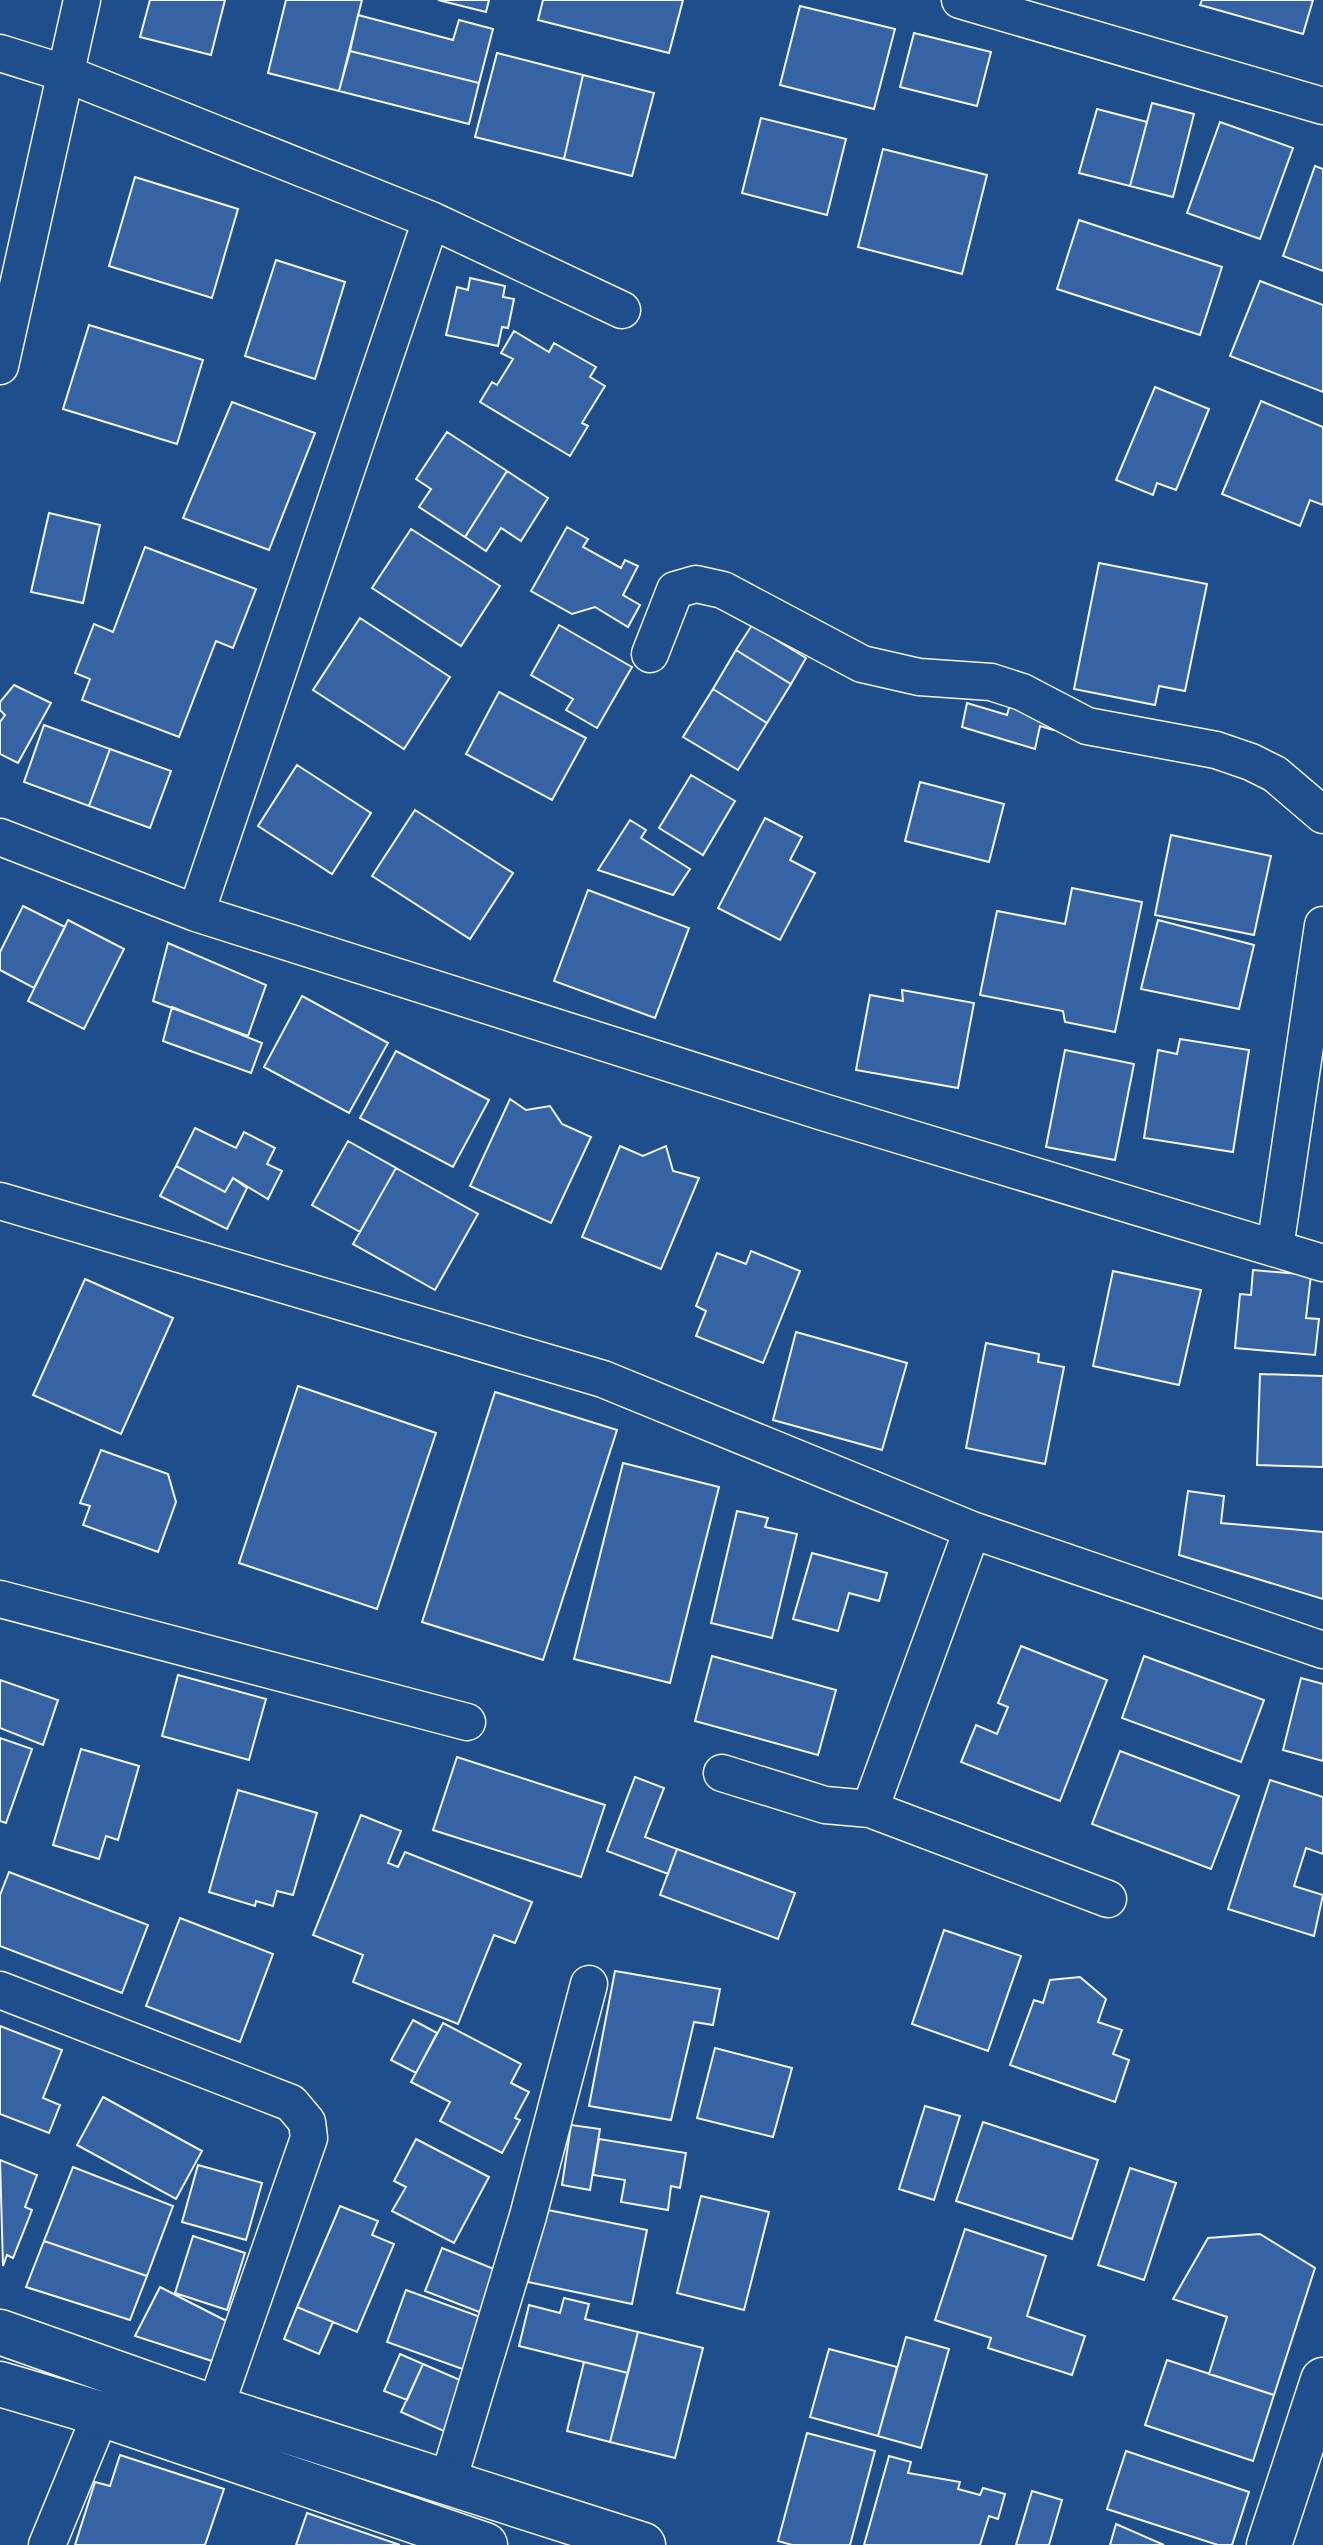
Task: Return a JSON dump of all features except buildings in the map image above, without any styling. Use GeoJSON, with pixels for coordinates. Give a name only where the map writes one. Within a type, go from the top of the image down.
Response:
{"type":"FeatureCollection","features":[{"type":"Feature","properties":{"kind":"street"},"geometry":{"type":"LineString","coordinates":[[0,366],[82,0]]}},
{"type":"Feature","properties":{"kind":"street"},"geometry":{"type":"LineString","coordinates":[[960,0],[1323,106]]}},
{"type":"Feature","properties":{"kind":"street"},"geometry":{"type":"LineString","coordinates":[[0,53],[64,73],[431,220],[622,310]]}},
{"type":"Feature","properties":{"kind":"street"},"geometry":{"type":"LineString","coordinates":[[196,913],[431,220]]}},
{"type":"Feature","properties":{"kind":"street"},"geometry":{"type":"LineString","coordinates":[[650,654],[675,590],[696,584],[723,590],[862,664],[919,677],[991,682],[1022,692],[1087,726],[1216,750],[1251,762],[1275,774],[1323,815]]}},
{"type":"Feature","properties":{"kind":"street"},"geometry":{"type":"LineString","coordinates":[[0,837],[196,913],[823,1112],[1323,1263]]}},
{"type":"Feature","properties":{"kind":"street"},"geometry":{"type":"LineString","coordinates":[[1275,1248],[1323,925]]}},
{"type":"Feature","properties":{"kind":"street"},"geometry":{"type":"LineString","coordinates":[[0,1201],[603,1379],[972,1530],[1323,1650]]}},
{"type":"Feature","properties":{"kind":"street"},"geometry":{"type":"LineString","coordinates":[[870,1809],[972,1530]]}},
{"type":"Feature","properties":{"kind":"street"},"geometry":{"type":"LineString","coordinates":[[0,1599],[467,1722]]}},
{"type":"Feature","properties":{"kind":"street"},"geometry":{"type":"LineString","coordinates":[[722,1773],[825,1805],[870,1809],[1108,1899]]}},
{"type":"Feature","properties":{"kind":"street"},"geometry":{"type":"LineString","coordinates":[[448,2481],[528,2216],[589,1984]]}},
{"type":"Feature","properties":{"kind":"street"},"geometry":{"type":"LineString","coordinates":[[0,1990],[291,2103],[307,2122],[309,2138],[215,2408]]}},
{"type":"Feature","properties":{"kind":"street"},"geometry":{"type":"LineString","coordinates":[[0,2332],[215,2408],[643,2545]]}},
{"type":"Feature","properties":{"kind":"street"},"geometry":{"type":"LineString","coordinates":[[1269,2545],[1323,2380]]}},
{"type":"Feature","properties":{"kind":"street"},"geometry":{"type":"LineString","coordinates":[[0,2384],[101,2414],[435,2538],[485,2545]]}},
{"type":"Feature","properties":{"kind":"street"},"geometry":{"type":"LineString","coordinates":[[47,2545],[101,2414]]}}]}
